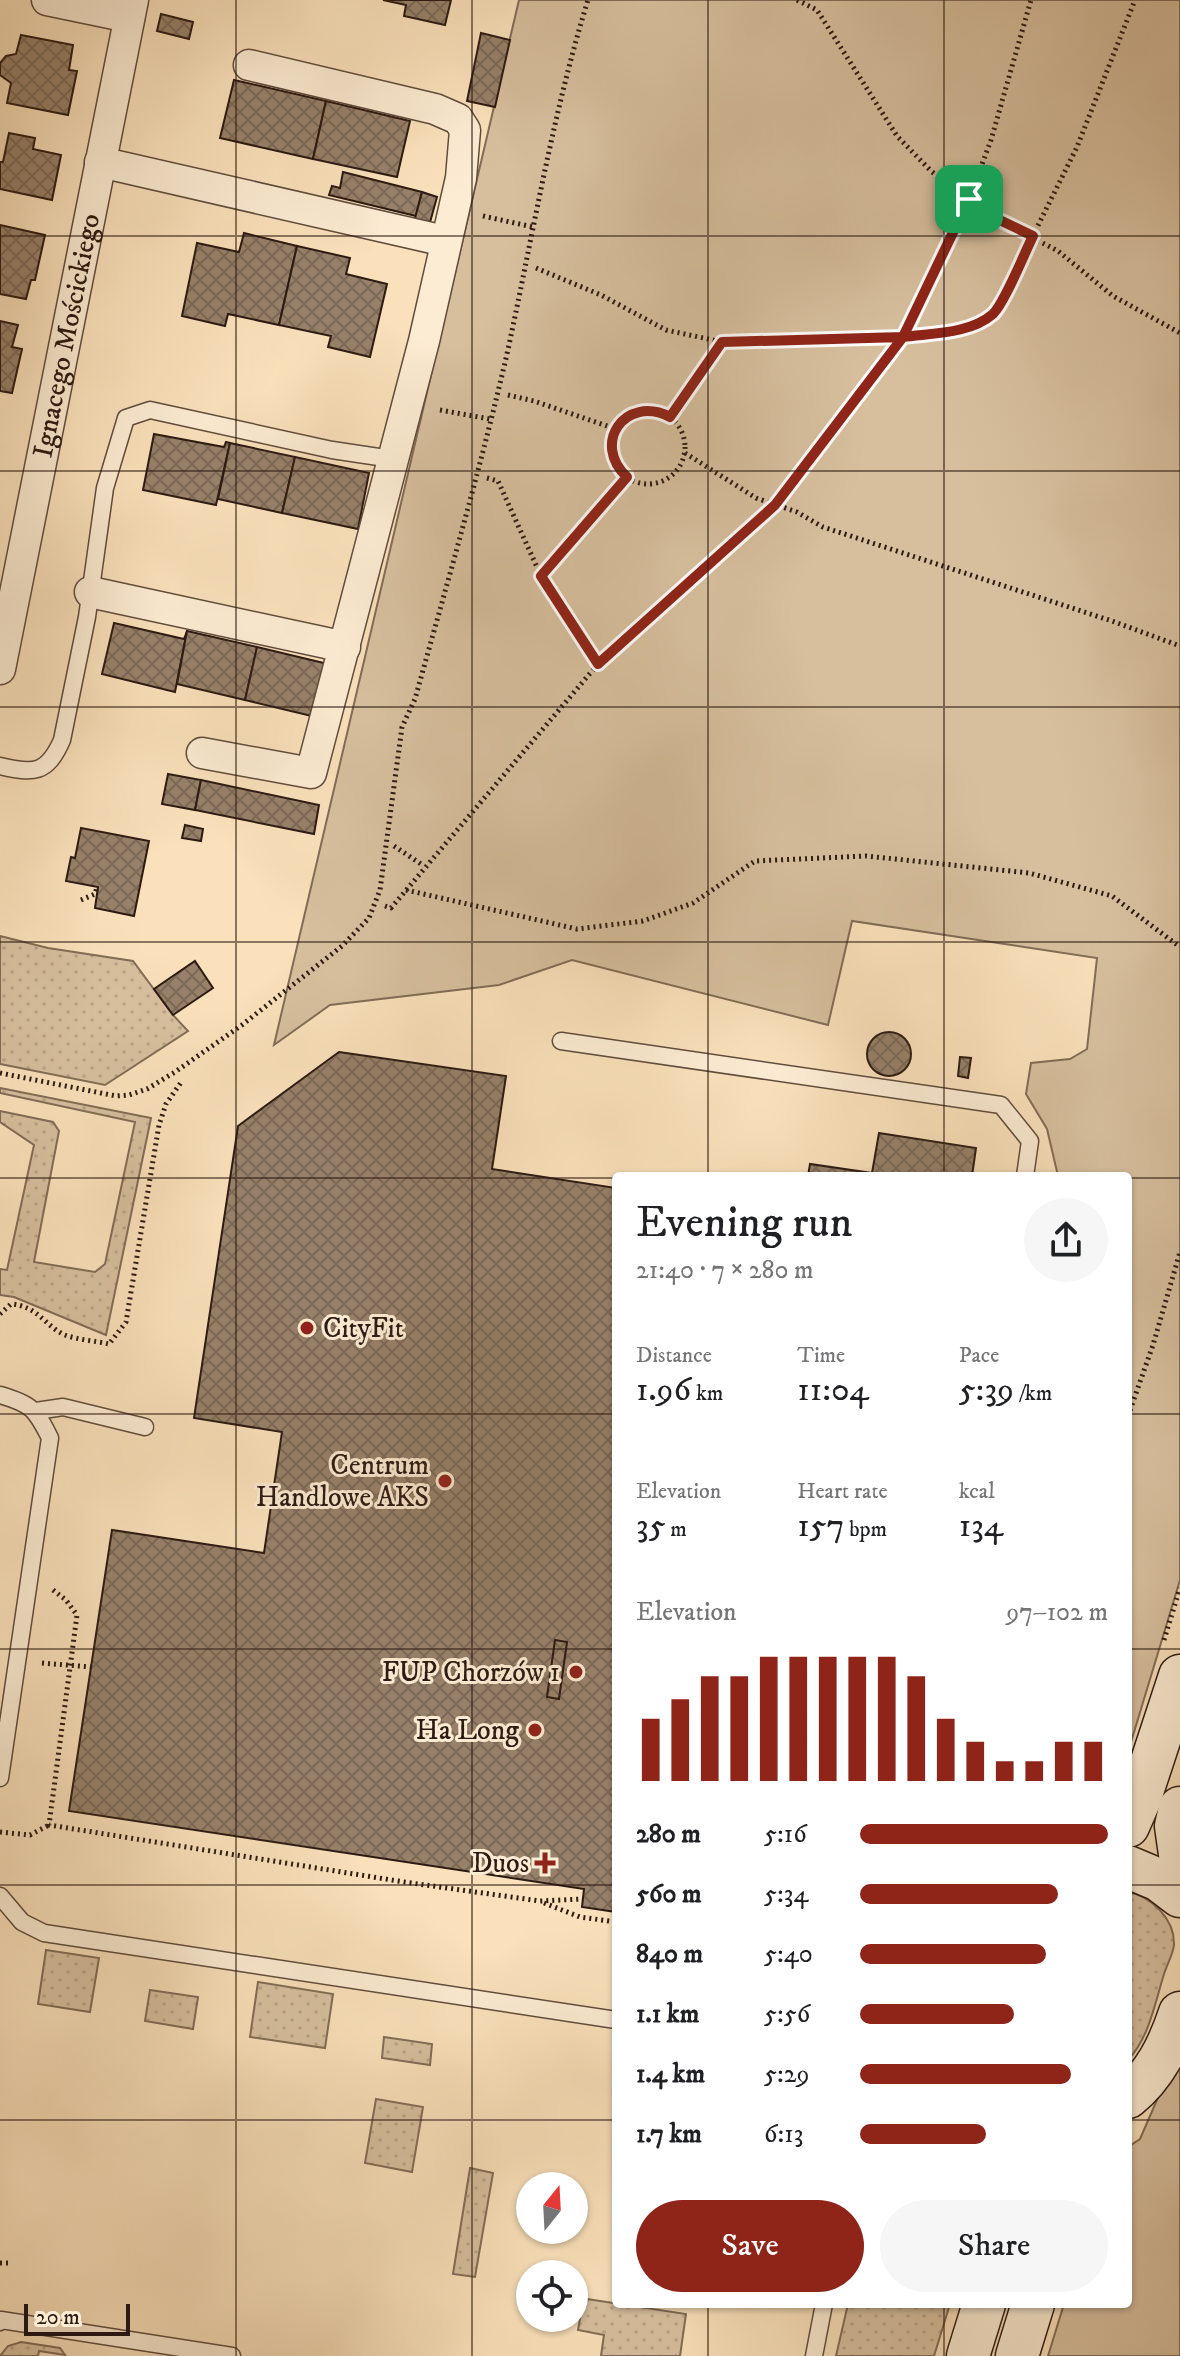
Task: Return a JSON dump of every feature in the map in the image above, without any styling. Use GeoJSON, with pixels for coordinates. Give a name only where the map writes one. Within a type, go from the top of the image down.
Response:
{"type":"FeatureCollection","features":[{"type":"Feature","properties":{"kind":"street"},"geometry":{"type":"LineString","coordinates":[[47,0],[131,9]]}},
{"type":"Feature","properties":{"kind":"street","name":"Ignacego Mościckiego"},"geometry":{"type":"LineString","coordinates":[[0,669],[131,9]]}},
{"type":"Feature","properties":{"kind":"street"},"geometry":{"type":"LineString","coordinates":[[202,753],[311,773],[424,341],[461,178],[465,130],[458,119],[435,109],[249,65]]}},
{"type":"Feature","properties":{"kind":"street"},"geometry":{"type":"LineString","coordinates":[[100,162],[445,241]]}},
{"type":"Feature","properties":{"kind":"street"},"geometry":{"type":"LineString","coordinates":[[90,592],[345,647]]}},
{"type":"Feature","properties":{"kind":"street"},"geometry":{"type":"LineString","coordinates":[[1132,1817],[1180,1676]]}},
{"type":"Feature","properties":{"kind":"street"},"geometry":{"type":"LineString","coordinates":[[1180,1808],[1176,1826],[1180,1854]]}},
{"type":"Feature","properties":{"kind":"street"},"geometry":{"type":"LineString","coordinates":[[1132,1869],[1159,1880],[1180,1896]]}},
{"type":"Feature","properties":{"kind":"street"},"geometry":{"type":"LineString","coordinates":[[1132,2093],[1170,2058],[1180,2013]]}},
{"type":"Feature","properties":{"kind":"street"},"geometry":{"type":"LineString","coordinates":[[968,2356],[983,2308]]}},
{"type":"Feature","properties":{"kind":"street"},"geometry":{"type":"LineString","coordinates":[[1017,2356],[1032,2308]]}},
{"type":"Feature","properties":{"kind":"lane"},"geometry":{"type":"LineString","coordinates":[[0,766],[21,771],[46,767],[62,740],[90,592],[105,488],[126,418],[150,410],[332,450],[392,459]]}},
{"type":"Feature","properties":{"kind":"lane"},"geometry":{"type":"LineString","coordinates":[[561,1041],[1001,1105],[1030,1141],[1026,1172]]}},
{"type":"Feature","properties":{"kind":"lane"},"geometry":{"type":"LineString","coordinates":[[0,1395],[15,1399],[36,1411],[50,1438],[0,1778]]}},
{"type":"Feature","properties":{"kind":"lane"},"geometry":{"type":"LineString","coordinates":[[36,1411],[63,1407],[145,1427]]}},
{"type":"Feature","properties":{"kind":"lane"},"geometry":{"type":"LineString","coordinates":[[0,1896],[22,1922],[44,1933],[612,2019]]}},
{"type":"Feature","properties":{"kind":"lane"},"geometry":{"type":"LineString","coordinates":[[814,2356],[823,2308]]}},
{"type":"Feature","properties":{"kind":"lane"},"geometry":{"type":"LineString","coordinates":[[0,2322],[232,2356]]}},
{"type":"Feature","properties":{"kind":"path"},"geometry":{"type":"LineString","coordinates":[[0,1073],[116,1096],[147,1089],[242,1025],[359,930],[373,910],[380,890],[402,727],[415,699],[490,419],[559,104],[588,0]]}},
{"type":"Feature","properties":{"kind":"path"},"geometry":{"type":"LineString","coordinates":[[797,0],[817,10],[897,136],[931,171],[985,213],[1058,251],[1113,296],[1180,333]]}},
{"type":"Feature","properties":{"kind":"path"},"geometry":{"type":"LineString","coordinates":[[385,906],[391,908],[598,664],[775,505],[903,337],[969,199],[991,140],[1031,0]]}},
{"type":"Feature","properties":{"kind":"path"},"geometry":{"type":"LineString","coordinates":[[536,268],[601,295],[666,330],[722,342],[903,337],[962,329],[981,322],[995,312],[1077,147],[1135,0]]}},
{"type":"Feature","properties":{"kind":"path"},"geometry":{"type":"LineString","coordinates":[[453,210],[533,227]]}},
{"type":"Feature","properties":{"kind":"path"},"geometry":{"type":"LineString","coordinates":[[670,417],[722,342]]}},
{"type":"Feature","properties":{"kind":"path"},"geometry":{"type":"LineString","coordinates":[[508,395],[616,429]]}},
{"type":"Feature","properties":{"kind":"path"},"geometry":{"type":"LineString","coordinates":[[406,409],[423,412],[447,410],[490,419]]}},
{"type":"Feature","properties":{"kind":"path"},"geometry":{"type":"LineString","coordinates":[[640,411],[670,417],[682,433],[685,453],[673,475],[663,481],[638,483],[627,477],[614,460],[612,439],[616,429],[630,414],[640,411]]}},
{"type":"Feature","properties":{"kind":"path"},"geometry":{"type":"LineString","coordinates":[[685,453],[756,498],[797,512],[823,527],[1180,646]]}},
{"type":"Feature","properties":{"kind":"path"},"geometry":{"type":"LineString","coordinates":[[541,576],[627,477]]}},
{"type":"Feature","properties":{"kind":"path"},"geometry":{"type":"LineString","coordinates":[[487,478],[498,481],[541,576],[598,664]]}},
{"type":"Feature","properties":{"kind":"path"},"geometry":{"type":"LineString","coordinates":[[394,846],[424,866]]}},
{"type":"Feature","properties":{"kind":"path"},"geometry":{"type":"LineString","coordinates":[[406,890],[577,929],[643,921],[693,903],[755,861],[866,856],[1029,873],[1112,896],[1180,947]]}},
{"type":"Feature","properties":{"kind":"path"},"geometry":{"type":"LineString","coordinates":[[81,900],[95,894],[97,887]]}},
{"type":"Feature","properties":{"kind":"path"},"geometry":{"type":"LineString","coordinates":[[0,1314],[11,1304],[19,1304],[34,1311],[63,1335],[109,1344],[117,1335],[126,1322],[159,1125],[166,1104],[182,1081]]}},
{"type":"Feature","properties":{"kind":"path"},"geometry":{"type":"LineString","coordinates":[[1132,1405],[1180,1252]]}},
{"type":"Feature","properties":{"kind":"path"},"geometry":{"type":"LineString","coordinates":[[45,1584],[66,1600],[77,1615],[49,1825]]}},
{"type":"Feature","properties":{"kind":"path"},"geometry":{"type":"LineString","coordinates":[[34,1662],[91,1667]]}},
{"type":"Feature","properties":{"kind":"path"},"geometry":{"type":"LineString","coordinates":[[0,1832],[30,1835],[49,1825],[540,1901],[583,1899]]}},
{"type":"Feature","properties":{"kind":"path"},"geometry":{"type":"LineString","coordinates":[[540,1901],[580,1917],[612,1921]]}},
{"type":"Feature","properties":{"kind":"path"},"geometry":{"type":"LineString","coordinates":[[0,2263],[10,2263]]}},
{"type":"Feature","properties":{"kind":"shaded area"},"geometry":{"type":"Polygon","coordinates":[[[519,0],[1180,0],[1180,1580],[1132,1739],[1132,1172],[1057,1172],[1047,1129],[1026,1094],[1031,1063],[1070,1059],[1087,1049],[1097,958],[852,921],[828,1025],[572,960],[499,985],[330,1005],[274,1045],[519,0]]]}},
{"type":"Feature","properties":{"kind":"shaded area"},"geometry":{"type":"Polygon","coordinates":[[[0,936],[48,948],[133,961],[188,1031],[105,1085],[0,1064],[0,936]]]}},
{"type":"Feature","properties":{"kind":"shaded area"},"geometry":{"type":"Polygon","coordinates":[[[0,1088],[151,1118],[106,1335],[14,1297],[0,1295],[0,1269],[7,1270],[34,1145],[0,1122],[0,1111],[53,1122],[59,1131],[34,1262],[95,1272],[105,1264],[135,1122],[0,1093],[0,1088]]]}},
{"type":"Feature","properties":{"kind":"shaded area"},"geometry":{"type":"Polygon","coordinates":[[[1132,1893],[1145,1898],[1160,1910],[1170,1926],[1174,1945],[1146,2031],[1132,2055],[1132,1893]]]}},
{"type":"Feature","properties":{"kind":"shaded area"},"geometry":{"type":"Polygon","coordinates":[[[46,1950],[99,1958],[90,2012],[38,2004],[46,1950]]]}},
{"type":"Feature","properties":{"kind":"shaded area"},"geometry":{"type":"Polygon","coordinates":[[[258,1982],[333,1994],[325,2048],[250,2037],[258,1982]]]}},
{"type":"Feature","properties":{"kind":"shaded area"},"geometry":{"type":"Polygon","coordinates":[[[150,1990],[198,1997],[193,2029],[145,2021],[150,1990]]]}},
{"type":"Feature","properties":{"kind":"shaded area"},"geometry":{"type":"Polygon","coordinates":[[[384,2037],[432,2044],[430,2065],[382,2058],[384,2037]]]}},
{"type":"Feature","properties":{"kind":"shaded area"},"geometry":{"type":"Polygon","coordinates":[[[1180,2047],[1180,2356],[1048,2356],[1063,2308],[1132,2308],[1132,2144],[1140,2139],[1180,2047]]]}},
{"type":"Feature","properties":{"kind":"shaded area"},"geometry":{"type":"Polygon","coordinates":[[[376,2099],[423,2107],[412,2172],[365,2163],[376,2099]]]}},
{"type":"Feature","properties":{"kind":"shaded area"},"geometry":{"type":"Polygon","coordinates":[[[470,2168],[493,2173],[475,2277],[453,2274],[470,2168]]]}},
{"type":"Feature","properties":{"kind":"shaded area"},"geometry":{"type":"Polygon","coordinates":[[[588,2299],[612,2303],[612,2308],[646,2308],[686,2314],[680,2356],[601,2356],[604,2335],[588,2332],[588,2299]]]}},
{"type":"Feature","properties":{"kind":"shaded area"},"geometry":{"type":"Polygon","coordinates":[[[847,2308],[949,2308],[934,2356],[836,2356],[847,2308]]]}},
{"type":"Feature","properties":{"kind":"shaded area"},"geometry":{"type":"Polygon","coordinates":[[[21,2342],[60,2348],[65,2355],[39,2351],[38,2356],[0,2356],[8,2346],[21,2342]]]}},
{"type":"Feature","properties":{"kind":"building"},"geometry":{"type":"Polygon","coordinates":[[[383,0],[451,0],[445,25],[404,16],[406,5],[383,0]]]}},
{"type":"Feature","properties":{"kind":"building"},"geometry":{"type":"Polygon","coordinates":[[[161,14],[193,22],[189,39],[157,31],[161,14]]]}},
{"type":"Feature","properties":{"kind":"building"},"geometry":{"type":"Polygon","coordinates":[[[481,33],[510,40],[495,107],[467,101],[481,33]]]}},
{"type":"Feature","properties":{"kind":"building"},"geometry":{"type":"Polygon","coordinates":[[[21,35],[73,45],[69,70],[77,71],[68,115],[7,103],[11,83],[0,75],[0,63],[6,56],[16,54],[21,35]]]}},
{"type":"Feature","properties":{"kind":"building"},"geometry":{"type":"Polygon","coordinates":[[[234,80],[326,101],[313,159],[220,138],[234,80]]]}},
{"type":"Feature","properties":{"kind":"building"},"geometry":{"type":"Polygon","coordinates":[[[326,101],[410,121],[397,177],[313,159],[326,101]]]}},
{"type":"Feature","properties":{"kind":"building"},"geometry":{"type":"Polygon","coordinates":[[[9,133],[35,138],[33,149],[61,155],[52,200],[0,189],[0,162],[3,162],[9,133]]]}},
{"type":"Feature","properties":{"kind":"building"},"geometry":{"type":"Polygon","coordinates":[[[343,172],[422,192],[416,216],[329,195],[332,186],[340,188],[343,172]]]}},
{"type":"Feature","properties":{"kind":"building"},"geometry":{"type":"Polygon","coordinates":[[[422,192],[437,197],[429,226],[414,222],[422,192]]]}},
{"type":"Feature","properties":{"kind":"building"},"geometry":{"type":"Polygon","coordinates":[[[0,225],[45,235],[35,280],[31,280],[26,299],[0,294],[0,225]]]}},
{"type":"Feature","properties":{"kind":"building"},"geometry":{"type":"Polygon","coordinates":[[[244,233],[297,246],[279,325],[228,314],[225,326],[182,316],[197,243],[239,252],[244,233]]]}},
{"type":"Feature","properties":{"kind":"building"},"geometry":{"type":"Polygon","coordinates":[[[297,246],[350,258],[346,274],[387,284],[370,357],[328,347],[331,336],[279,325],[297,246]]]}},
{"type":"Feature","properties":{"kind":"building"},"geometry":{"type":"Polygon","coordinates":[[[0,321],[18,325],[12,347],[22,349],[12,393],[0,391],[0,321]]]}},
{"type":"Feature","properties":{"kind":"building"},"geometry":{"type":"Polygon","coordinates":[[[154,434],[224,447],[226,442],[230,443],[216,505],[143,490],[154,434]]]}},
{"type":"Feature","properties":{"kind":"building"},"geometry":{"type":"Polygon","coordinates":[[[230,443],[295,457],[282,513],[218,499],[230,443]]]}},
{"type":"Feature","properties":{"kind":"building"},"geometry":{"type":"Polygon","coordinates":[[[295,457],[369,473],[358,529],[282,513],[295,457]]]}},
{"type":"Feature","properties":{"kind":"building"},"geometry":{"type":"Polygon","coordinates":[[[114,623],[184,639],[187,631],[175,692],[102,674],[114,623]]]}},
{"type":"Feature","properties":{"kind":"building"},"geometry":{"type":"Polygon","coordinates":[[[187,631],[257,647],[245,700],[177,684],[187,631]]]}},
{"type":"Feature","properties":{"kind":"building"},"geometry":{"type":"Polygon","coordinates":[[[257,647],[328,664],[316,717],[245,700],[257,647]]]}},
{"type":"Feature","properties":{"kind":"building"},"geometry":{"type":"Polygon","coordinates":[[[168,774],[201,780],[195,810],[162,804],[168,774]]]}},
{"type":"Feature","properties":{"kind":"building"},"geometry":{"type":"Polygon","coordinates":[[[201,780],[319,805],[314,834],[195,810],[201,780]]]}},
{"type":"Feature","properties":{"kind":"building"},"geometry":{"type":"Polygon","coordinates":[[[185,825],[203,829],[201,841],[182,838],[185,825]]]}},
{"type":"Feature","properties":{"kind":"building"},"geometry":{"type":"Polygon","coordinates":[[[81,828],[149,841],[134,916],[95,908],[98,887],[66,881],[81,828]]]}},
{"type":"Feature","properties":{"kind":"building"},"geometry":{"type":"Polygon","coordinates":[[[195,961],[213,988],[173,1015],[154,989],[195,961]]]}},
{"type":"Feature","properties":{"kind":"building"},"geometry":{"type":"Polygon","coordinates":[[[889,1032],[905,1038],[911,1054],[905,1070],[889,1076],[873,1070],[867,1054],[873,1038],[889,1032]]]}},
{"type":"Feature","properties":{"kind":"building","name":"Centrum Handlowe AKS"},"geometry":{"type":"Polygon","coordinates":[[[339,1052],[506,1076],[492,1169],[612,1187],[612,1911],[582,1907],[584,1889],[69,1811],[112,1530],[264,1553],[282,1432],[194,1418],[238,1126],[339,1052]]]}},
{"type":"Feature","properties":{"kind":"building"},"geometry":{"type":"Polygon","coordinates":[[[960,1057],[971,1058],[968,1078],[958,1076],[960,1057]]]}},
{"type":"Feature","properties":{"kind":"building"},"geometry":{"type":"Polygon","coordinates":[[[879,1133],[976,1148],[973,1172],[872,1172],[879,1133]]]}},
{"type":"Feature","properties":{"kind":"building"},"geometry":{"type":"Polygon","coordinates":[[[810,1164],[865,1172],[809,1172],[810,1164]]]}},
{"type":"Feature","properties":{"kind":"building"},"geometry":{"type":"Polygon","coordinates":[[[555,1640],[567,1642],[559,1699],[547,1697],[555,1640]]]}},
{"type":"Feature","properties":{"kind":"place","name":"CityFit"},"geometry":{"type":"Point","coordinates":[307,1328]}},
{"type":"Feature","properties":{"kind":"place","name":"Centrum Handlowe AKS"},"geometry":{"type":"Point","coordinates":[445,1481]}},
{"type":"Feature","properties":{"kind":"place","name":"FUP Chorzów 1"},"geometry":{"type":"Point","coordinates":[576,1672]}},
{"type":"Feature","properties":{"kind":"place","name":"Ha Long"},"geometry":{"type":"Point","coordinates":[535,1730]}},
{"type":"Feature","properties":{"kind":"place","name":"Duos"},"geometry":{"type":"Point","coordinates":[545,1863]}},
{"type":"Feature","properties":{"kind":"route"},"geometry":{"type":"LineString","coordinates":[[969,199],[903,337],[722,342],[670,417],[650,410],[630,414],[622,421],[612,439],[611,450],[619,470],[627,477],[541,576],[598,664],[775,505],[903,337],[962,329],[981,322],[995,312],[1033,236],[985,213],[969,199]]}}]}
